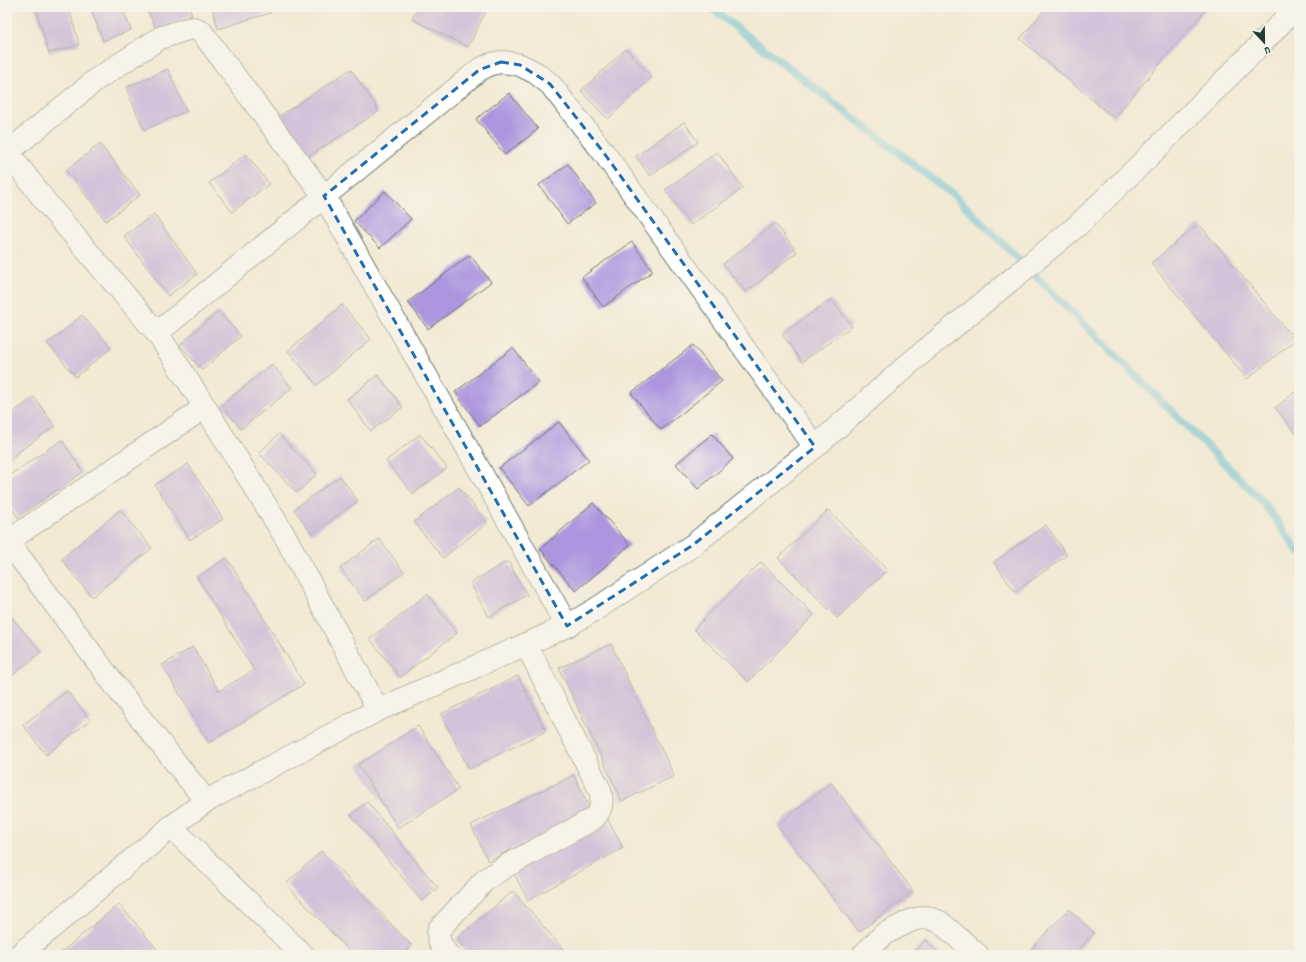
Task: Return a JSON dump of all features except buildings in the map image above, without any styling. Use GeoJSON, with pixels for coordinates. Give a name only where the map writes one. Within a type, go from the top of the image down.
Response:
{"type":"FeatureCollection","features":[{"type":"Feature","properties":{"kind":"street"},"geometry":{"type":"LineString","coordinates":[[19,955],[171,827],[206,801],[378,710],[567,626],[596,609],[692,545],[815,447],[911,362],[1078,224],[1157,148],[1296,7]]}},
{"type":"Feature","properties":{"kind":"street"},"geometry":{"type":"LineString","coordinates":[[378,710],[286,538],[205,407],[157,333],[48,205],[8,152],[97,79],[160,38],[187,28],[193,28],[201,31],[324,196],[460,434],[567,626]]}},
{"type":"Feature","properties":{"kind":"street"},"geometry":{"type":"LineString","coordinates":[[157,333],[479,70],[491,64],[506,62],[520,65],[536,73],[550,84],[604,153],[815,447]]}},
{"type":"Feature","properties":{"kind":"street"},"geometry":{"type":"LineString","coordinates":[[205,407],[7,540],[123,696],[206,801]]}},
{"type":"Feature","properties":{"kind":"street"},"geometry":{"type":"LineString","coordinates":[[448,955],[443,950],[440,943],[438,933],[439,929],[485,880],[508,865],[593,820],[597,816],[602,804],[600,790],[526,644]]}},
{"type":"Feature","properties":{"kind":"street"},"geometry":{"type":"LineString","coordinates":[[171,827],[303,955]]}},
{"type":"Feature","properties":{"kind":"street"},"geometry":{"type":"LineString","coordinates":[[863,955],[884,934],[912,920],[926,917],[940,922],[978,955]]}},
{"type":"Feature","properties":{"kind":"highlighted area"},"geometry":{"type":"Polygon","coordinates":[[[501,62],[520,65],[550,84],[604,153],[815,447],[693,545],[567,626],[324,196],[479,70],[501,62]]]}},
{"type":"Feature","properties":{"kind":"waterway"},"geometry":{"type":"LineString","coordinates":[[710,7],[956,197],[1263,502],[1299,552]]}}]}
